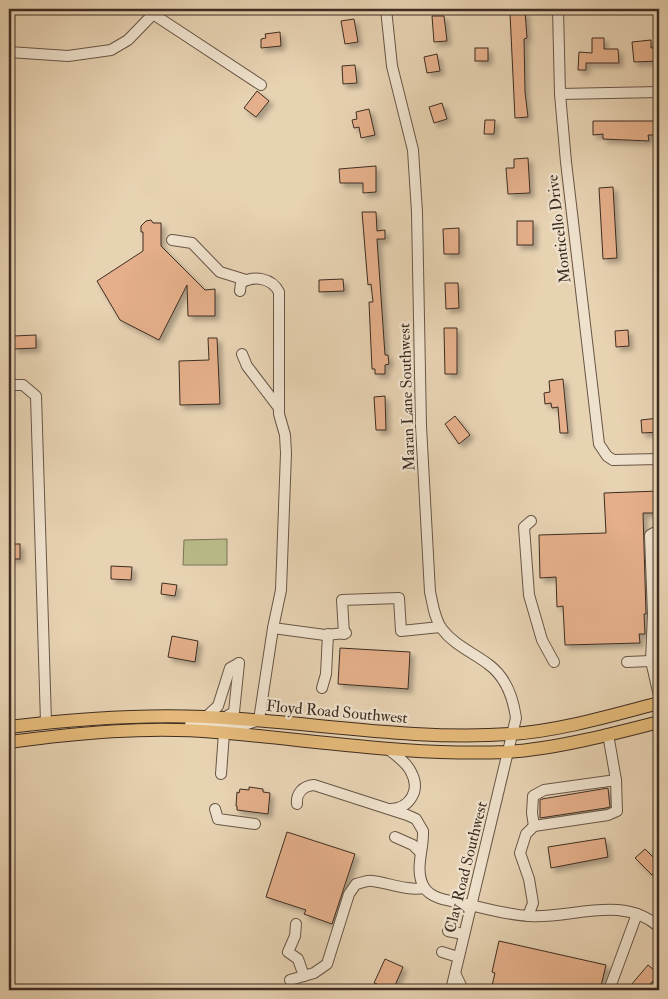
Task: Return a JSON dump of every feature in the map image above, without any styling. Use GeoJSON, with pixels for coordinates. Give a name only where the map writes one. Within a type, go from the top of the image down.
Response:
{"type":"FeatureCollection","features":[{"type":"Feature","properties":{"kind":"main road","name":"Floyd Road Southwest"},"geometry":{"type":"LineString","coordinates":[[9,727],[46,722],[135,716],[259,720],[398,734],[446,736],[512,734],[598,719],[659,703]]}},
{"type":"Feature","properties":{"kind":"main road","name":"Floyd Road Southwest"},"geometry":{"type":"LineString","coordinates":[[9,742],[101,732],[152,730],[224,733],[420,752],[509,752],[559,744],[659,722]]}},
{"type":"Feature","properties":{"kind":"street","name":"Maran Lane Southwest"},"geometry":{"type":"LineString","coordinates":[[386,9],[392,66],[413,150],[417,212],[421,426],[430,582],[434,613],[440,628]]}},
{"type":"Feature","properties":{"kind":"street","name":"Monticello Drive"},"geometry":{"type":"LineString","coordinates":[[558,9],[560,94],[566,162],[599,444],[607,456],[613,460],[659,459]]}},
{"type":"Feature","properties":{"kind":"street"},"geometry":{"type":"LineString","coordinates":[[9,52],[68,56],[111,50],[128,40],[156,12],[261,85]]}},
{"type":"Feature","properties":{"kind":"street"},"geometry":{"type":"LineString","coordinates":[[560,94],[659,92]]}},
{"type":"Feature","properties":{"kind":"street"},"geometry":{"type":"LineString","coordinates":[[152,730],[176,725],[239,727],[259,720],[272,628],[281,590],[284,528],[286,453],[285,435],[279,414],[279,292],[270,281],[262,279],[246,280],[220,272],[192,243],[172,240]]}},
{"type":"Feature","properties":{"kind":"street"},"geometry":{"type":"LineString","coordinates":[[240,291],[241,283],[246,280]]}},
{"type":"Feature","properties":{"kind":"street"},"geometry":{"type":"LineString","coordinates":[[242,354],[247,366],[279,408]]}},
{"type":"Feature","properties":{"kind":"street"},"geometry":{"type":"LineString","coordinates":[[9,385],[24,385],[36,396],[46,722]]}},
{"type":"Feature","properties":{"kind":"street"},"geometry":{"type":"LineString","coordinates":[[532,521],[524,526],[529,595],[542,640],[554,662]]}},
{"type":"Feature","properties":{"kind":"street"},"geometry":{"type":"LineString","coordinates":[[659,530],[650,535],[653,614],[650,661],[659,696]]}},
{"type":"Feature","properties":{"kind":"street"},"geometry":{"type":"LineString","coordinates":[[272,628],[345,634],[342,600],[400,598],[401,630],[440,628],[452,641],[489,665],[502,678],[514,706],[516,718],[509,752]]}},
{"type":"Feature","properties":{"kind":"street"},"geometry":{"type":"LineString","coordinates":[[322,688],[326,674],[328,634]]}},
{"type":"Feature","properties":{"kind":"street"},"geometry":{"type":"LineString","coordinates":[[627,662],[650,661]]}},
{"type":"Feature","properties":{"kind":"street"},"geometry":{"type":"LineString","coordinates":[[206,717],[218,706],[230,668],[239,663],[234,712],[224,718]]}},
{"type":"Feature","properties":{"kind":"street"},"geometry":{"type":"LineString","coordinates":[[221,774],[224,733]]}},
{"type":"Feature","properties":{"kind":"street"},"geometry":{"type":"LineString","coordinates":[[528,916],[533,903],[529,879],[520,854],[526,834],[534,826],[617,812],[616,780],[608,734]]}},
{"type":"Feature","properties":{"kind":"street"},"geometry":{"type":"LineString","coordinates":[[389,750],[410,770],[414,778],[414,793],[409,802],[400,808],[390,809]]}},
{"type":"Feature","properties":{"kind":"street","name":"Clay Road Southwest"},"geometry":{"type":"LineString","coordinates":[[451,990],[463,934],[509,752]]}},
{"type":"Feature","properties":{"kind":"street"},"geometry":{"type":"LineString","coordinates":[[534,826],[532,813],[533,796],[544,790],[616,780]]}},
{"type":"Feature","properties":{"kind":"street"},"geometry":{"type":"LineString","coordinates":[[297,804],[300,790],[309,785],[314,785],[411,816],[419,822],[424,831],[420,852],[420,873],[424,888],[437,897],[528,916],[545,916],[608,908],[637,914],[659,926]]}},
{"type":"Feature","properties":{"kind":"street"},"geometry":{"type":"LineString","coordinates":[[215,810],[218,819],[255,824]]}},
{"type":"Feature","properties":{"kind":"street"},"geometry":{"type":"LineString","coordinates":[[395,837],[413,845],[420,852]]}},
{"type":"Feature","properties":{"kind":"street"},"geometry":{"type":"LineString","coordinates":[[290,980],[314,973],[327,964],[349,894],[356,884],[370,881],[400,888],[424,888]]}},
{"type":"Feature","properties":{"kind":"street"},"geometry":{"type":"LineString","coordinates":[[609,990],[637,914]]}},
{"type":"Feature","properties":{"kind":"street"},"geometry":{"type":"LineString","coordinates":[[296,924],[295,936],[288,952],[298,959],[304,976]]}},
{"type":"Feature","properties":{"kind":"street"},"geometry":{"type":"LineString","coordinates":[[448,931],[463,934]]}},
{"type":"Feature","properties":{"kind":"street"},"geometry":{"type":"LineString","coordinates":[[442,952],[458,957]]}},
{"type":"Feature","properties":{"kind":"street"},"geometry":{"type":"LineString","coordinates":[[455,973],[464,990]]}},
{"type":"Feature","properties":{"kind":"green space"},"geometry":{"type":"Polygon","coordinates":[[[227,539],[227,565],[183,565],[184,540],[227,539]]]}},
{"type":"Feature","properties":{"kind":"building"},"geometry":{"type":"Polygon","coordinates":[[[525,11],[527,38],[524,39],[525,92],[528,117],[515,118],[510,13],[525,11]]]}},
{"type":"Feature","properties":{"kind":"building"},"geometry":{"type":"Polygon","coordinates":[[[432,16],[444,16],[447,41],[434,42],[432,16]]]}},
{"type":"Feature","properties":{"kind":"building"},"geometry":{"type":"Polygon","coordinates":[[[354,19],[358,42],[345,44],[341,21],[354,19]]]}},
{"type":"Feature","properties":{"kind":"building"},"geometry":{"type":"Polygon","coordinates":[[[280,32],[281,46],[261,48],[261,39],[266,38],[265,34],[280,32]]]}},
{"type":"Feature","properties":{"kind":"building"},"geometry":{"type":"Polygon","coordinates":[[[592,38],[604,38],[604,49],[618,49],[619,63],[586,63],[586,70],[578,70],[579,52],[592,53],[592,38]]]}},
{"type":"Feature","properties":{"kind":"building"},"geometry":{"type":"Polygon","coordinates":[[[651,40],[651,48],[659,47],[659,61],[634,62],[632,42],[651,40]]]}},
{"type":"Feature","properties":{"kind":"building"},"geometry":{"type":"Polygon","coordinates":[[[475,48],[488,48],[488,61],[475,61],[475,48]]]}},
{"type":"Feature","properties":{"kind":"building"},"geometry":{"type":"Polygon","coordinates":[[[437,54],[440,71],[427,73],[424,57],[437,54]]]}},
{"type":"Feature","properties":{"kind":"building"},"geometry":{"type":"Polygon","coordinates":[[[355,65],[357,83],[343,84],[342,66],[355,65]]]}},
{"type":"Feature","properties":{"kind":"building"},"geometry":{"type":"Polygon","coordinates":[[[257,91],[269,101],[256,117],[244,108],[257,91]]]}},
{"type":"Feature","properties":{"kind":"building"},"geometry":{"type":"Polygon","coordinates":[[[442,103],[447,119],[434,123],[429,107],[442,103]]]}},
{"type":"Feature","properties":{"kind":"building"},"geometry":{"type":"Polygon","coordinates":[[[369,109],[375,135],[361,138],[359,127],[354,128],[352,120],[357,119],[356,112],[369,109]]]}},
{"type":"Feature","properties":{"kind":"building"},"geometry":{"type":"Polygon","coordinates":[[[485,120],[495,120],[494,134],[484,134],[485,120]]]}},
{"type":"Feature","properties":{"kind":"building"},"geometry":{"type":"Polygon","coordinates":[[[593,121],[659,121],[659,135],[648,135],[649,141],[603,139],[603,134],[593,135],[593,121]]]}},
{"type":"Feature","properties":{"kind":"building"},"geometry":{"type":"Polygon","coordinates":[[[528,158],[530,193],[508,194],[506,168],[514,168],[514,159],[528,158]]]}},
{"type":"Feature","properties":{"kind":"building"},"geometry":{"type":"Polygon","coordinates":[[[376,166],[376,192],[363,193],[363,183],[340,183],[339,169],[376,166]]]}},
{"type":"Feature","properties":{"kind":"building"},"geometry":{"type":"Polygon","coordinates":[[[613,187],[617,258],[603,259],[599,188],[613,187]]]}},
{"type":"Feature","properties":{"kind":"building"},"geometry":{"type":"Polygon","coordinates":[[[362,212],[376,212],[377,231],[385,230],[385,239],[377,239],[385,355],[388,355],[389,364],[385,365],[385,374],[375,374],[375,369],[372,369],[369,302],[373,302],[371,284],[368,285],[362,212]]]}},
{"type":"Feature","properties":{"kind":"building"},"geometry":{"type":"Polygon","coordinates":[[[151,220],[153,223],[161,223],[161,246],[205,290],[215,289],[215,316],[188,316],[187,285],[159,340],[120,320],[97,281],[143,251],[143,232],[141,232],[141,226],[146,221],[151,220]]]}},
{"type":"Feature","properties":{"kind":"building"},"geometry":{"type":"Polygon","coordinates":[[[517,221],[533,221],[533,245],[517,245],[517,221]]]}},
{"type":"Feature","properties":{"kind":"building"},"geometry":{"type":"Polygon","coordinates":[[[459,228],[459,254],[444,254],[443,229],[459,228]]]}},
{"type":"Feature","properties":{"kind":"building"},"geometry":{"type":"Polygon","coordinates":[[[343,279],[344,291],[319,292],[319,280],[343,279]]]}},
{"type":"Feature","properties":{"kind":"building"},"geometry":{"type":"Polygon","coordinates":[[[445,283],[458,283],[459,308],[446,309],[445,283]]]}},
{"type":"Feature","properties":{"kind":"building"},"geometry":{"type":"Polygon","coordinates":[[[444,328],[457,328],[457,374],[445,374],[444,328]]]}},
{"type":"Feature","properties":{"kind":"building"},"geometry":{"type":"Polygon","coordinates":[[[628,330],[629,346],[616,347],[615,331],[628,330]]]}},
{"type":"Feature","properties":{"kind":"building"},"geometry":{"type":"Polygon","coordinates":[[[36,335],[36,348],[14,349],[14,336],[36,335]]]}},
{"type":"Feature","properties":{"kind":"building"},"geometry":{"type":"Polygon","coordinates":[[[208,338],[217,338],[220,404],[180,405],[179,361],[209,360],[208,338]]]}},
{"type":"Feature","properties":{"kind":"building"},"geometry":{"type":"Polygon","coordinates":[[[563,379],[568,433],[560,433],[558,407],[552,408],[551,403],[545,404],[544,393],[550,392],[549,381],[563,379]]]}},
{"type":"Feature","properties":{"kind":"building"},"geometry":{"type":"Polygon","coordinates":[[[385,396],[386,430],[376,430],[374,397],[385,396]]]}},
{"type":"Feature","properties":{"kind":"building"},"geometry":{"type":"Polygon","coordinates":[[[455,416],[470,435],[459,444],[445,424],[455,416]]]}},
{"type":"Feature","properties":{"kind":"building"},"geometry":{"type":"Polygon","coordinates":[[[659,418],[659,432],[642,433],[641,420],[659,418]]]}},
{"type":"Feature","properties":{"kind":"building"},"geometry":{"type":"Polygon","coordinates":[[[659,491],[659,513],[643,513],[646,614],[644,614],[645,634],[639,634],[640,643],[565,645],[563,606],[557,607],[556,577],[540,578],[539,535],[606,533],[604,493],[659,491]]]}},
{"type":"Feature","properties":{"kind":"building"},"geometry":{"type":"Polygon","coordinates":[[[9,544],[20,544],[20,559],[9,559],[9,544]]]}},
{"type":"Feature","properties":{"kind":"building"},"geometry":{"type":"Polygon","coordinates":[[[111,566],[132,567],[131,580],[111,579],[111,566]]]}},
{"type":"Feature","properties":{"kind":"building"},"geometry":{"type":"Polygon","coordinates":[[[162,583],[177,585],[175,596],[161,594],[162,583]]]}},
{"type":"Feature","properties":{"kind":"building"},"geometry":{"type":"Polygon","coordinates":[[[172,636],[198,641],[195,662],[168,657],[172,636]]]}},
{"type":"Feature","properties":{"kind":"building"},"geometry":{"type":"Polygon","coordinates":[[[340,648],[410,652],[408,689],[338,684],[340,648]]]}},
{"type":"Feature","properties":{"kind":"building"},"geometry":{"type":"Polygon","coordinates":[[[249,787],[263,789],[263,792],[270,793],[268,814],[237,810],[237,792],[239,793],[240,789],[249,790],[249,787]]]}},
{"type":"Feature","properties":{"kind":"building"},"geometry":{"type":"Polygon","coordinates":[[[608,788],[610,807],[540,818],[540,800],[542,799],[608,788]]]}},
{"type":"Feature","properties":{"kind":"building"},"geometry":{"type":"Polygon","coordinates":[[[287,832],[355,854],[332,924],[304,914],[306,910],[266,897],[287,832]]]}},
{"type":"Feature","properties":{"kind":"building"},"geometry":{"type":"Polygon","coordinates":[[[605,838],[608,857],[551,868],[548,847],[605,838]]]}},
{"type":"Feature","properties":{"kind":"building"},"geometry":{"type":"Polygon","coordinates":[[[645,849],[659,863],[659,867],[652,875],[635,858],[645,849]]]}},
{"type":"Feature","properties":{"kind":"building"},"geometry":{"type":"Polygon","coordinates":[[[499,941],[606,965],[600,990],[491,990],[495,973],[492,972],[499,941]]]}},
{"type":"Feature","properties":{"kind":"building"},"geometry":{"type":"Polygon","coordinates":[[[385,959],[403,967],[393,990],[374,983],[385,959]]]}},
{"type":"Feature","properties":{"kind":"building"},"geometry":{"type":"Polygon","coordinates":[[[648,965],[659,974],[645,990],[637,990],[631,985],[648,965]]]}}]}
